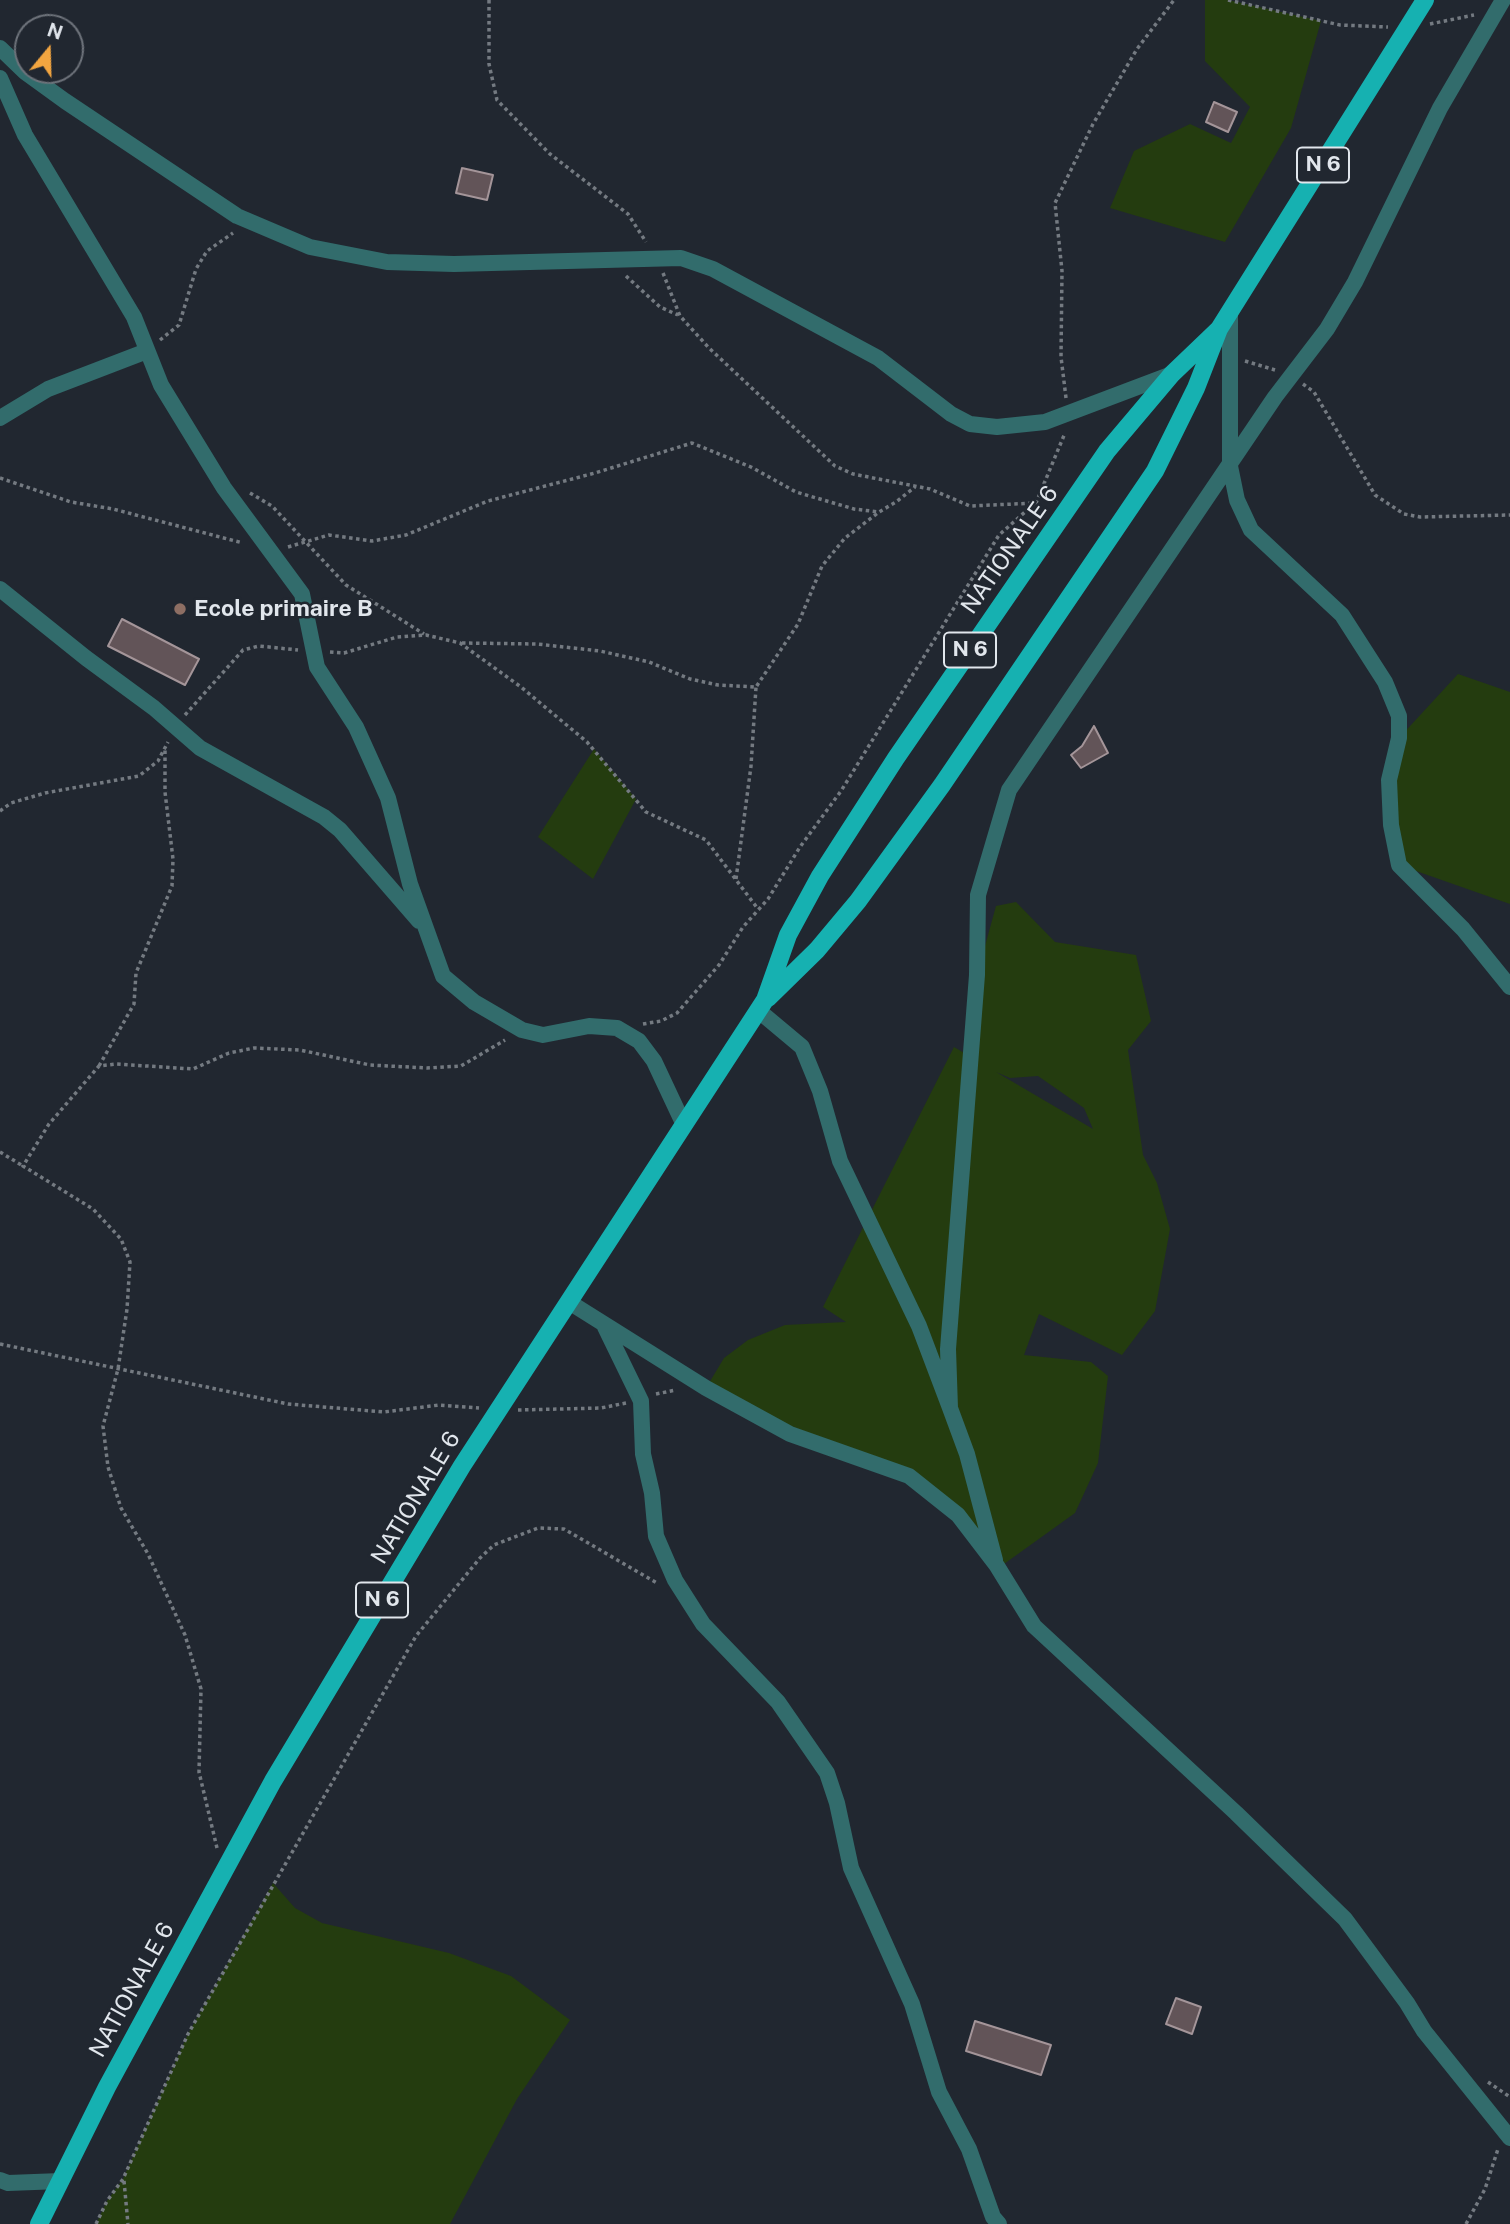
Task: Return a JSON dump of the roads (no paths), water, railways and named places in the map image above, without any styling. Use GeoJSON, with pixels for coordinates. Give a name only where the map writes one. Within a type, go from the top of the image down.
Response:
{"type":"FeatureCollection","features":[{"type":"Feature","properties":{"kind":"main road","name":"NATIONALE 6"},"geometry":{"type":"LineString","coordinates":[[762,1005],[817,950],[858,901],[1062,610],[1173,440],[1219,329],[1424,0]]}},
{"type":"Feature","properties":{"kind":"main road","name":"NATIONALE 6"},"geometry":{"type":"LineString","coordinates":[[39,2224],[107,2087],[287,1758],[499,1410],[762,1005],[794,923],[820,876],[896,758],[1107,451],[1172,374],[1219,329]]}},
{"type":"Feature","properties":{"kind":"street"},"geometry":{"type":"LineString","coordinates":[[950,1408],[948,1349],[977,975],[978,895],[1009,790],[1292,375],[1327,329],[1355,282],[1440,108],[1500,5]]}},
{"type":"Feature","properties":{"kind":"street"},"geometry":{"type":"LineString","coordinates":[[0,48],[25,72],[237,216],[310,247],[387,262],[454,264],[681,258],[713,269],[878,358],[951,414],[970,424],[997,427],[1045,422],[1172,374]]}},
{"type":"Feature","properties":{"kind":"street"},"geometry":{"type":"LineString","coordinates":[[0,78],[25,135],[134,317],[161,385],[220,482],[302,594],[317,667],[356,727],[388,798],[410,884],[443,976],[474,1002],[522,1030],[542,1035],[589,1026],[617,1028],[639,1041],[654,1061],[684,1125]]}},
{"type":"Feature","properties":{"kind":"street"},"geometry":{"type":"LineString","coordinates":[[1230,312],[1230,466],[1237,500],[1251,530],[1342,615],[1385,682],[1399,716],[1399,738],[1389,780],[1391,825],[1399,865],[1463,929],[1510,987]]}},
{"type":"Feature","properties":{"kind":"street"},"geometry":{"type":"LineString","coordinates":[[0,418],[48,389],[147,351]]}},
{"type":"Feature","properties":{"kind":"street"},"geometry":{"type":"LineString","coordinates":[[0,589],[200,748],[324,817],[340,830],[427,931]]}},
{"type":"Feature","properties":{"kind":"street"},"geometry":{"type":"LineString","coordinates":[[762,1005],[802,1047],[821,1091],[840,1160],[919,1326],[968,1454],[997,1566]]}},
{"type":"Feature","properties":{"kind":"street"},"geometry":{"type":"LineString","coordinates":[[569,1302],[706,1388],[790,1434],[909,1476],[958,1516],[997,1566],[1034,1626],[1236,1813],[1345,1919],[1407,2003],[1423,2031],[1505,2132]]}},
{"type":"Feature","properties":{"kind":"street"},"geometry":{"type":"LineString","coordinates":[[605,1327],[641,1401],[643,1454],[653,1493],[656,1536],[675,1580],[703,1623],[778,1702],[827,1773],[837,1803],[851,1868],[912,2004],[939,2091],[969,2149],[993,2217],[999,2224]]}},
{"type":"Feature","properties":{"kind":"street"},"geometry":{"type":"LineString","coordinates":[[0,2180],[8,2183],[61,2181]]}},
{"type":"Feature","properties":{"kind":"place","name":"Ecole primaire B"},"geometry":{"type":"Point","coordinates":[180,609]}}]}
